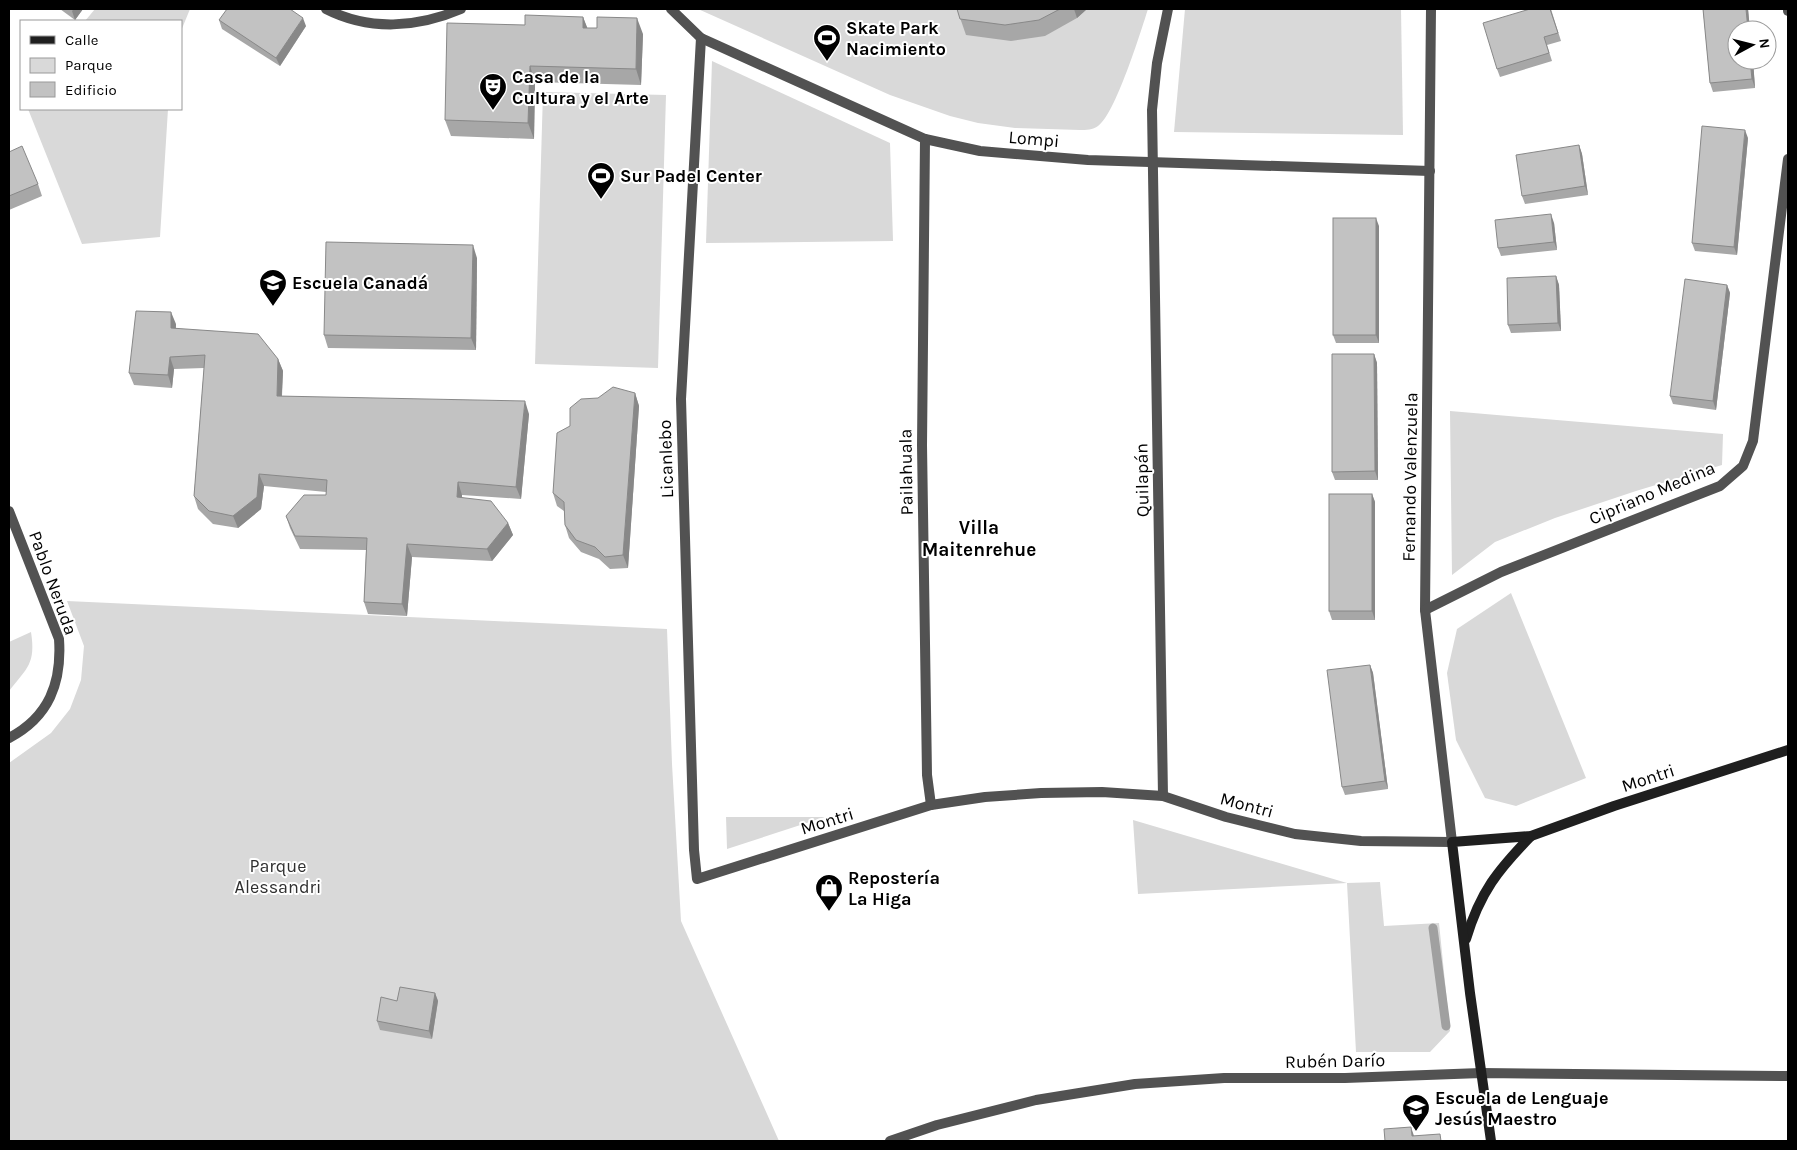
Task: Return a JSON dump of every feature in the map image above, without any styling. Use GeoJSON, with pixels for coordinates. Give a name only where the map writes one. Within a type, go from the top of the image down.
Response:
{"type":"FeatureCollection","features":[{"type":"Feature","properties":{"kind":"street"},"geometry":{"type":"LineString","coordinates":[[326,9],[360,21],[385,25],[412,24],[437,19],[461,9]]}},
{"type":"Feature","properties":{"kind":"street","name":"Lompi"},"geometry":{"type":"LineString","coordinates":[[671,9],[701,38],[925,139],[980,151],[1088,160],[1430,171]]}},
{"type":"Feature","properties":{"kind":"street","name":"Quilapán"},"geometry":{"type":"LineString","coordinates":[[1163,796],[1152,110],[1157,63],[1168,9]]}},
{"type":"Feature","properties":{"kind":"street","name":"Fernando Valenzuela"},"geometry":{"type":"LineString","coordinates":[[1431,9],[1425,610],[1452,842],[1491,1141]]}},
{"type":"Feature","properties":{"kind":"street","name":"Licanlebo"},"geometry":{"type":"LineString","coordinates":[[697,879],[694,850],[681,400],[701,38]]}},
{"type":"Feature","properties":{"kind":"street","name":"Pailahuala"},"geometry":{"type":"LineString","coordinates":[[925,139],[922,445],[927,775],[931,805]]}},
{"type":"Feature","properties":{"kind":"street","name":"Cipriano Medina"},"geometry":{"type":"LineString","coordinates":[[1425,610],[1501,572],[1720,486],[1743,466],[1753,441],[1788,159]]}},
{"type":"Feature","properties":{"kind":"street","name":"Pablo Neruda"},"geometry":{"type":"LineString","coordinates":[[9,511],[59,640],[60,656],[59,673],[46,706],[34,720],[9,738]]}},
{"type":"Feature","properties":{"kind":"street","name":"Montri"},"geometry":{"type":"LineString","coordinates":[[697,879],[931,805],[985,797],[1040,793],[1102,792],[1163,796],[1226,817],[1296,834],[1361,842],[1452,842],[1531,836],[1632,800],[1788,750]]}},
{"type":"Feature","properties":{"kind":"street","name":"Fernando Valenzuela"},"geometry":{"type":"LineString","coordinates":[[1465,943],[1472,916],[1486,889],[1504,863],[1531,836]]}},
{"type":"Feature","properties":{"kind":"street","name":"Rubén Darío"},"geometry":{"type":"LineString","coordinates":[[890,1141],[937,1125],[1036,1100],[1135,1084],[1224,1078],[1345,1078],[1481,1073],[1788,1076]]}},
{"type":"Feature","properties":{"kind":"green space"},"geometry":{"type":"Polygon","coordinates":[[[95,9],[190,9],[182,29],[182,20],[86,20],[95,9]]]}},
{"type":"Feature","properties":{"kind":"green space"},"geometry":{"type":"Polygon","coordinates":[[[698,9],[1148,9],[1127,72],[1105,119],[1092,129],[1080,130],[1015,128],[978,123],[950,116],[890,95],[698,9]]]}},
{"type":"Feature","properties":{"kind":"green space"},"geometry":{"type":"Polygon","coordinates":[[[1185,9],[1401,9],[1403,135],[1174,132],[1185,9]]]}},
{"type":"Feature","properties":{"kind":"green space"},"geometry":{"type":"Polygon","coordinates":[[[712,61],[890,143],[893,241],[706,243],[712,61]]]}},
{"type":"Feature","properties":{"kind":"green space","name":"Sur Padel Center"},"geometry":{"type":"Polygon","coordinates":[[[543,92],[666,95],[658,368],[535,364],[543,92]]]}},
{"type":"Feature","properties":{"kind":"green space"},"geometry":{"type":"Polygon","coordinates":[[[28,110],[168,110],[160,237],[82,244],[28,110]]]}},
{"type":"Feature","properties":{"kind":"green space"},"geometry":{"type":"Polygon","coordinates":[[[1450,411],[1723,434],[1722,465],[1555,518],[1495,542],[1452,575],[1450,411]]]}},
{"type":"Feature","properties":{"kind":"green space"},"geometry":{"type":"Polygon","coordinates":[[[1511,593],[1586,778],[1516,806],[1485,798],[1456,740],[1447,673],[1457,629],[1511,593]]]}},
{"type":"Feature","properties":{"kind":"green space","name":"Parque Alessandri"},"geometry":{"type":"Polygon","coordinates":[[[67,601],[667,629],[681,921],[779,1141],[9,1141],[9,763],[51,733],[70,709],[81,680],[84,646],[67,601]]]}},
{"type":"Feature","properties":{"kind":"green space"},"geometry":{"type":"Polygon","coordinates":[[[31,632],[32,651],[29,665],[9,691],[9,642],[31,632]]]}},
{"type":"Feature","properties":{"kind":"green space"},"geometry":{"type":"Polygon","coordinates":[[[726,817],[825,817],[727,849],[726,817]]]}},
{"type":"Feature","properties":{"kind":"green space"},"geometry":{"type":"Polygon","coordinates":[[[1133,820],[1347,883],[1138,894],[1133,820]]]}},
{"type":"Feature","properties":{"kind":"green space"},"geometry":{"type":"Polygon","coordinates":[[[1380,882],[1384,926],[1439,923],[1450,1031],[1430,1052],[1356,1052],[1347,883],[1380,882]]]}},
{"type":"Feature","properties":{"kind":"building"},"geometry":{"type":"Polygon","coordinates":[[[227,9],[290,9],[303,18],[276,58],[219,20],[227,9]]]}},
{"type":"Feature","properties":{"kind":"building"},"geometry":{"type":"Polygon","coordinates":[[[957,9],[1060,9],[1039,20],[1005,25],[960,19],[957,9]]]}},
{"type":"Feature","properties":{"kind":"building"},"geometry":{"type":"Polygon","coordinates":[[[1530,9],[1550,9],[1558,33],[1544,37],[1549,53],[1497,69],[1483,23],[1530,9]]]}},
{"type":"Feature","properties":{"kind":"building"},"geometry":{"type":"Polygon","coordinates":[[[1703,9],[1746,9],[1747,20],[1727,20],[1727,70],[1751,70],[1752,79],[1710,83],[1703,9]]]}},
{"type":"Feature","properties":{"kind":"building","name":"Casa de la Cultura y el Arte"},"geometry":{"type":"Polygon","coordinates":[[[525,15],[583,17],[583,28],[597,28],[597,17],[637,18],[636,69],[530,66],[528,123],[445,120],[447,23],[525,25],[525,15]]]}},
{"type":"Feature","properties":{"kind":"building"},"geometry":{"type":"Polygon","coordinates":[[[1702,126],[1745,130],[1734,247],[1692,243],[1702,126]]]}},
{"type":"Feature","properties":{"kind":"building"},"geometry":{"type":"Polygon","coordinates":[[[1579,145],[1585,186],[1522,196],[1516,155],[1579,145]]]}},
{"type":"Feature","properties":{"kind":"building"},"geometry":{"type":"Polygon","coordinates":[[[22,146],[38,184],[9,196],[9,152],[22,146]]]}},
{"type":"Feature","properties":{"kind":"building"},"geometry":{"type":"Polygon","coordinates":[[[1551,214],[1554,242],[1498,248],[1495,220],[1551,214]]]}},
{"type":"Feature","properties":{"kind":"building"},"geometry":{"type":"Polygon","coordinates":[[[1333,218],[1376,218],[1376,335],[1333,335],[1333,218]]]}},
{"type":"Feature","properties":{"kind":"building"},"geometry":{"type":"Polygon","coordinates":[[[326,242],[473,245],[471,338],[324,335],[326,242]]]}},
{"type":"Feature","properties":{"kind":"building"},"geometry":{"type":"Polygon","coordinates":[[[1556,276],[1558,323],[1508,325],[1507,278],[1556,276]]]}},
{"type":"Feature","properties":{"kind":"building"},"geometry":{"type":"Polygon","coordinates":[[[1685,279],[1727,285],[1713,401],[1670,396],[1685,279]]]}},
{"type":"Feature","properties":{"kind":"building"},"geometry":{"type":"Polygon","coordinates":[[[136,311],[171,312],[171,328],[258,334],[278,359],[277,396],[525,401],[516,487],[458,482],[457,497],[491,501],[508,523],[487,549],[407,544],[402,604],[364,602],[367,538],[295,536],[286,516],[304,495],[326,495],[327,480],[259,474],[257,497],[233,516],[209,511],[194,496],[205,355],[170,357],[168,375],[129,373],[136,311]]]}},
{"type":"Feature","properties":{"kind":"building"},"geometry":{"type":"Polygon","coordinates":[[[1332,354],[1374,354],[1375,471],[1332,472],[1332,354]]]}},
{"type":"Feature","properties":{"kind":"building"},"geometry":{"type":"Polygon","coordinates":[[[613,387],[635,393],[623,555],[605,557],[595,547],[576,540],[565,525],[564,502],[553,493],[557,433],[570,426],[570,408],[581,399],[598,398],[613,387]]]}},
{"type":"Feature","properties":{"kind":"building"},"geometry":{"type":"Polygon","coordinates":[[[1329,494],[1372,494],[1372,611],[1329,611],[1329,494]]]}},
{"type":"Feature","properties":{"kind":"building"},"geometry":{"type":"Polygon","coordinates":[[[1370,665],[1385,781],[1342,787],[1327,670],[1370,665]]]}},
{"type":"Feature","properties":{"kind":"building"},"geometry":{"type":"Polygon","coordinates":[[[400,987],[435,993],[429,1031],[377,1021],[381,997],[397,1001],[400,987]]]}},
{"type":"Feature","properties":{"kind":"building"},"geometry":{"type":"Polygon","coordinates":[[[1411,1127],[1412,1136],[1440,1134],[1441,1141],[1385,1141],[1384,1129],[1411,1127]]]}},
{"type":"Feature","properties":{"kind":"waterway"},"geometry":{"type":"LineString","coordinates":[[1433,928],[1446,1026]]}},
{"type":"Feature","properties":{"kind":"place","name":"Skate Park Nacimiento"},"geometry":{"type":"Point","coordinates":[827,62]}},
{"type":"Feature","properties":{"kind":"place","name":"Casa de la Cultura y el Arte"},"geometry":{"type":"Point","coordinates":[493,111]}},
{"type":"Feature","properties":{"kind":"place","name":"Sur Padel Center"},"geometry":{"type":"Point","coordinates":[601,200]}},
{"type":"Feature","properties":{"kind":"place","name":"Escuela Canadá"},"geometry":{"type":"Point","coordinates":[273,307]}},
{"type":"Feature","properties":{"kind":"place","name":"Repostería La Higa"},"geometry":{"type":"Point","coordinates":[829,912]}},
{"type":"Feature","properties":{"kind":"place","name":"Escuela de Lenguaje Jesús Maestro"},"geometry":{"type":"Point","coordinates":[1416,1132]}},
{"type":"Feature","properties":{"kind":"district","name":"Villa Maitenrehue"},"geometry":{"type":"Point","coordinates":[979,539]}}]}
